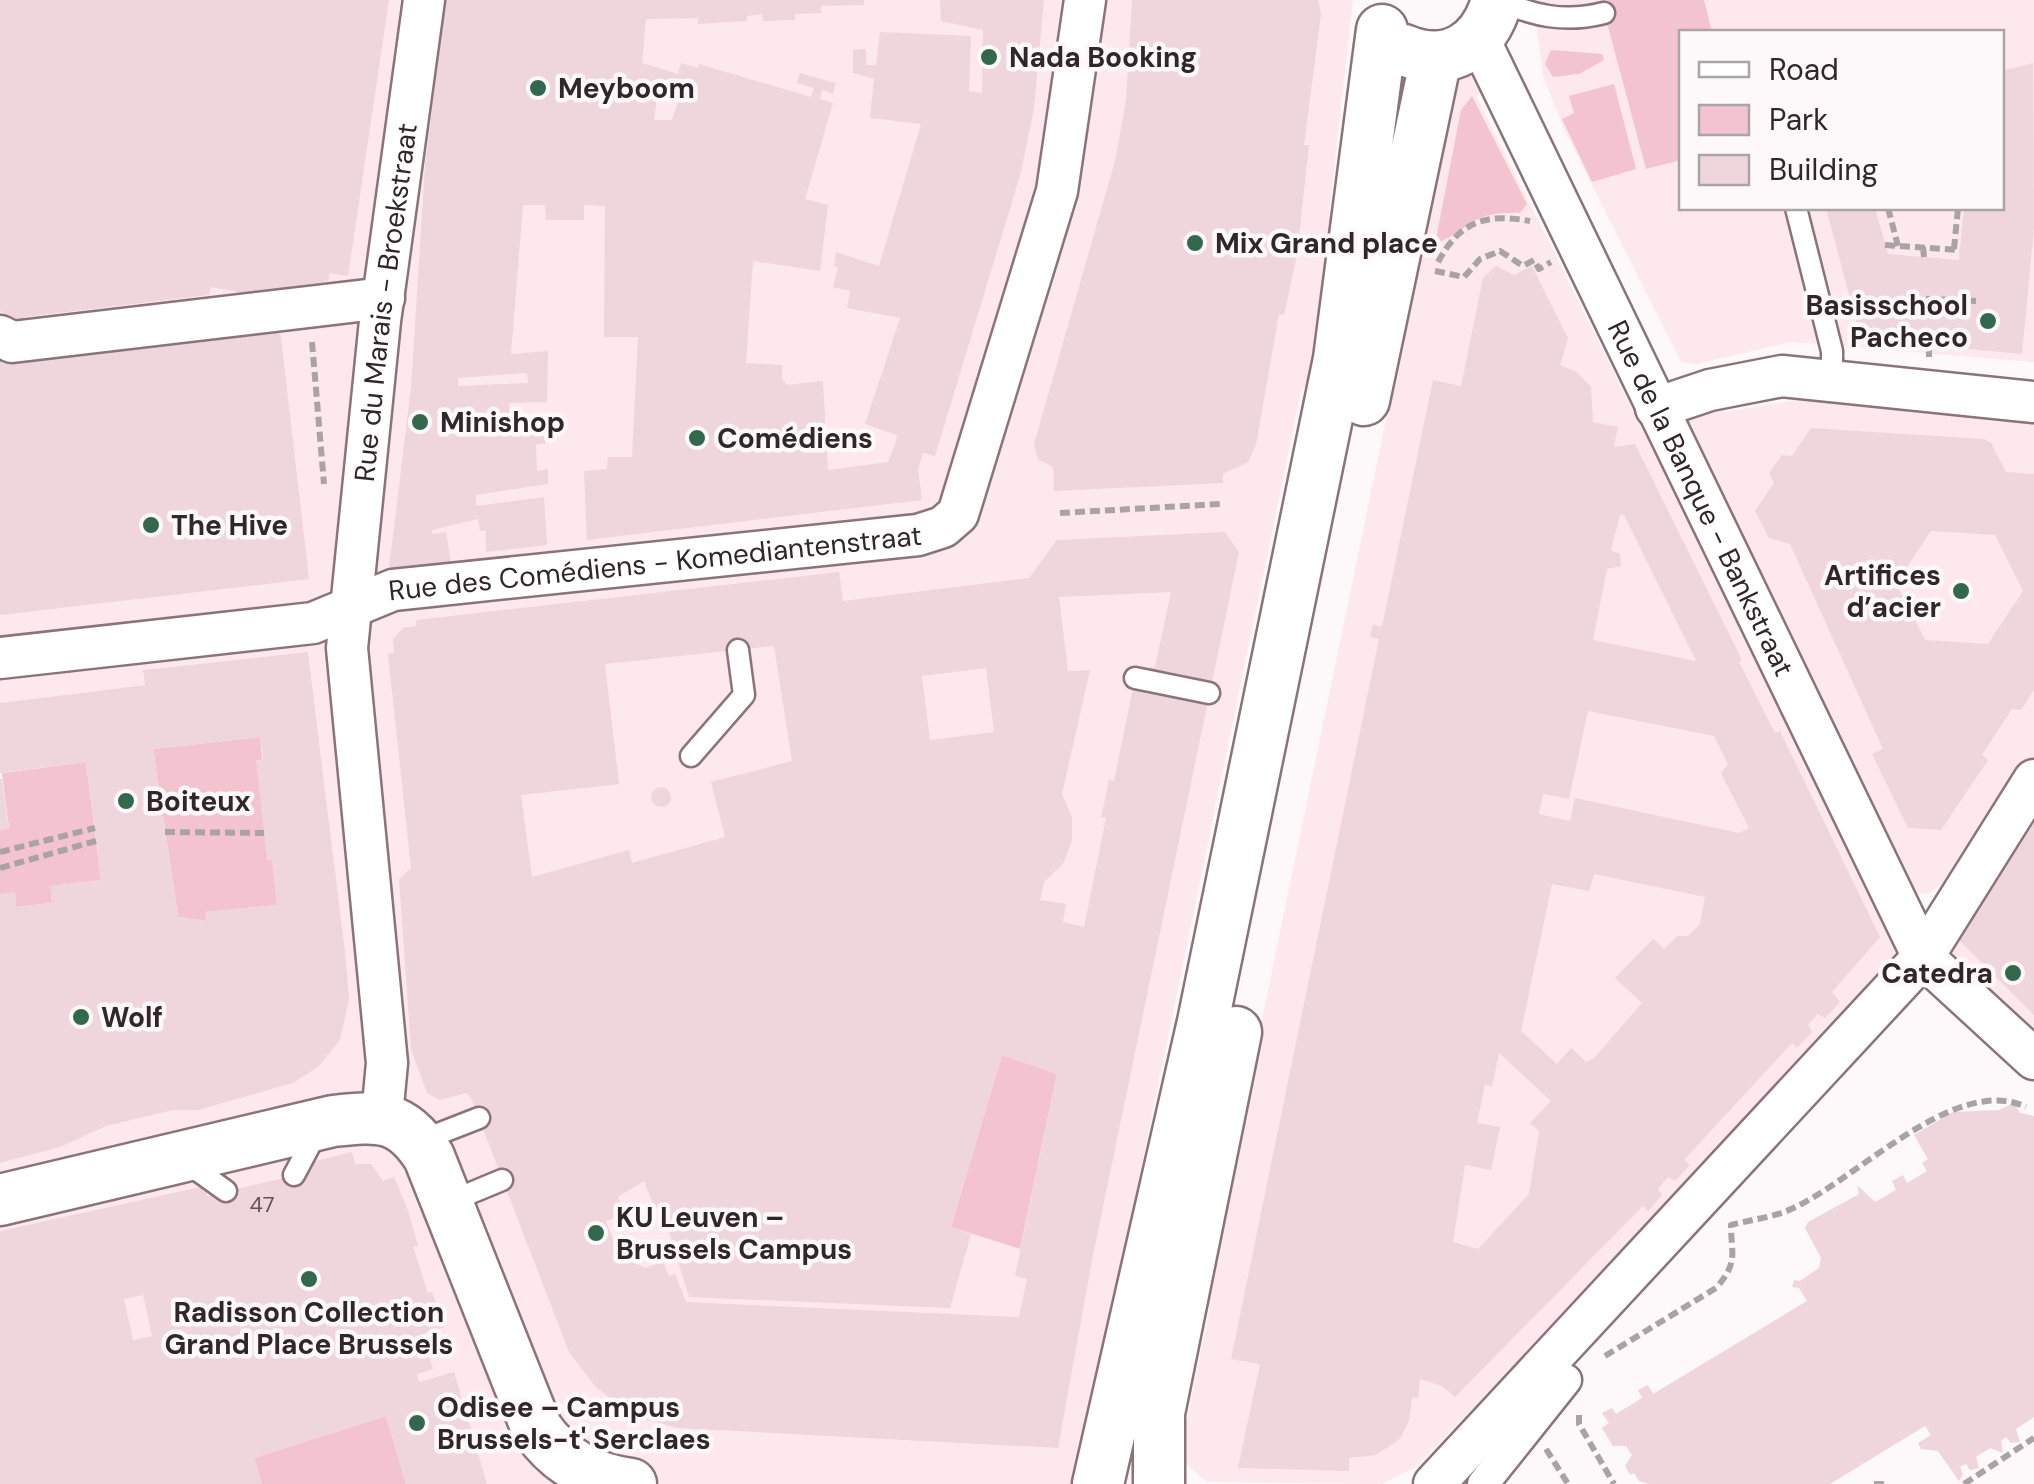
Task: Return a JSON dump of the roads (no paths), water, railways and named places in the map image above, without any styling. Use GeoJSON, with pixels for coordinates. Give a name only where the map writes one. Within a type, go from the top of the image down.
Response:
{"type":"FeatureCollection","features":[{"type":"Feature","properties":{"kind":"street","name":"Rue du Marais - Broekstraat"},"geometry":{"type":"LineString","coordinates":[[400,1128],[386,1064],[346,648],[384,298],[424,0]]}},
{"type":"Feature","properties":{"kind":"street","name":"Rue des Comédiens - Komediantenstraat"},"geometry":{"type":"LineString","coordinates":[[0,658],[313,623],[394,590],[580,559],[918,535],[943,528],[958,514],[1057,191],[1084,0]]}},
{"type":"Feature","properties":{"kind":"street"},"geometry":{"type":"LineString","coordinates":[[1377,15],[1405,50],[1494,18]]}},
{"type":"Feature","properties":{"kind":"street"},"geometry":{"type":"LineString","coordinates":[[1098,1484],[1199,1041],[1339,359],[1377,15]]}},
{"type":"Feature","properties":{"kind":"street"},"geometry":{"type":"LineString","coordinates":[[1159,1484],[1159,1413],[1171,1346],[1494,18]]}},
{"type":"Feature","properties":{"kind":"street","name":"Rue de la Banque - Bankstraat"},"geometry":{"type":"LineString","coordinates":[[1494,18],[1656,408],[1923,957]]}},
{"type":"Feature","properties":{"kind":"street"},"geometry":{"type":"LineString","coordinates":[[0,336],[12,342],[384,298]]}},
{"type":"Feature","properties":{"kind":"street"},"geometry":{"type":"LineString","coordinates":[[1656,408],[1710,390],[1782,376],[2034,402]]}},
{"type":"Feature","properties":{"kind":"street"},"geometry":{"type":"LineString","coordinates":[[1434,1484],[1736,1175],[1923,957],[2034,780]]}},
{"type":"Feature","properties":{"kind":"street"},"geometry":{"type":"LineString","coordinates":[[1923,957],[2034,1059]]}},
{"type":"Feature","properties":{"kind":"street"},"geometry":{"type":"LineString","coordinates":[[0,1200],[322,1124],[400,1128],[447,1202],[538,1429],[554,1450],[598,1480]]}},
{"type":"Feature","properties":{"kind":"street"},"geometry":{"type":"LineString","coordinates":[[1483,1484],[1536,1439],[1573,1392]]}},
{"type":"Feature","properties":{"kind":"lane"},"geometry":{"type":"LineString","coordinates":[[1494,18],[1574,21],[1604,13]]}},
{"type":"Feature","properties":{"kind":"lane"},"geometry":{"type":"LineString","coordinates":[[1797,210],[1832,350],[1832,382]]}},
{"type":"Feature","properties":{"kind":"lane"},"geometry":{"type":"LineString","coordinates":[[691,756],[744,695],[738,650]]}},
{"type":"Feature","properties":{"kind":"lane"},"geometry":{"type":"LineString","coordinates":[[1135,678],[1210,693]]}},
{"type":"Feature","properties":{"kind":"lane"},"geometry":{"type":"LineString","coordinates":[[400,1128],[478,1118]]}},
{"type":"Feature","properties":{"kind":"lane"},"geometry":{"type":"LineString","coordinates":[[294,1175],[322,1124]]}},
{"type":"Feature","properties":{"kind":"lane"},"geometry":{"type":"LineString","coordinates":[[181,1158],[226,1191]]}},
{"type":"Feature","properties":{"kind":"lane"},"geometry":{"type":"LineString","coordinates":[[447,1202],[502,1180]]}},
{"type":"Feature","properties":{"kind":"place","name":"Nada Booking"},"geometry":{"type":"Point","coordinates":[989,57]}},
{"type":"Feature","properties":{"kind":"place","name":"Meyboom"},"geometry":{"type":"Point","coordinates":[538,88]}},
{"type":"Feature","properties":{"kind":"place","name":"Mix Grand place"},"geometry":{"type":"Point","coordinates":[1195,243]}},
{"type":"Feature","properties":{"kind":"place","name":"Basisschool Pacheco"},"geometry":{"type":"Point","coordinates":[1988,321]}},
{"type":"Feature","properties":{"kind":"place","name":"Minishop"},"geometry":{"type":"Point","coordinates":[420,422]}},
{"type":"Feature","properties":{"kind":"place","name":"Comédiens"},"geometry":{"type":"Point","coordinates":[697,438]}},
{"type":"Feature","properties":{"kind":"place","name":"The Hive"},"geometry":{"type":"Point","coordinates":[151,525]}},
{"type":"Feature","properties":{"kind":"place","name":"Artifices d’acier"},"geometry":{"type":"Point","coordinates":[1961,591]}},
{"type":"Feature","properties":{"kind":"place","name":"Boiteux"},"geometry":{"type":"Point","coordinates":[126,801]}},
{"type":"Feature","properties":{"kind":"place","name":"Catedra"},"geometry":{"type":"Point","coordinates":[2013,973]}},
{"type":"Feature","properties":{"kind":"place","name":"Wolf"},"geometry":{"type":"Point","coordinates":[81,1017]}},
{"type":"Feature","properties":{"kind":"place","name":"KU Leuven – Brussels Campus"},"geometry":{"type":"Point","coordinates":[596,1233]}},
{"type":"Feature","properties":{"kind":"place","name":"Radisson Collection Grand Place Brussels"},"geometry":{"type":"Point","coordinates":[309,1279]}},
{"type":"Feature","properties":{"kind":"place","name":"Odisee – Campus Brussels-t' Serclaes"},"geometry":{"type":"Point","coordinates":[417,1423]}}]}
